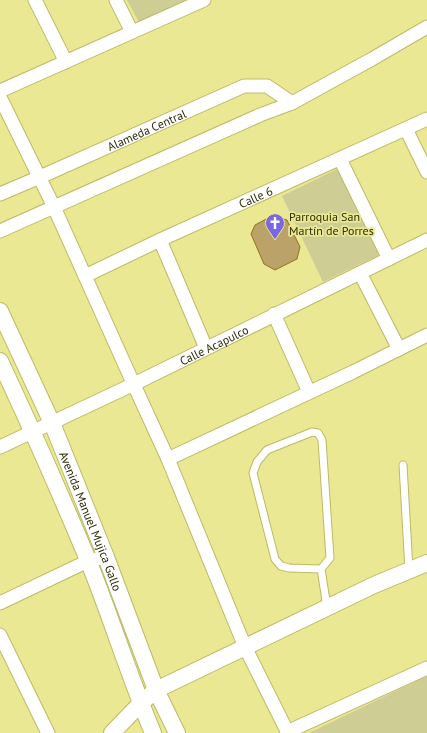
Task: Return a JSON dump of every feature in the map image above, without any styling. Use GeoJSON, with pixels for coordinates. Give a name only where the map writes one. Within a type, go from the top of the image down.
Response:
{"type":"FeatureCollection","features":[{"type":"Feature","properties":{"kind":"street"},"geometry":{"type":"LineString","coordinates":[[35,0],[66,62]]}},
{"type":"Feature","properties":{"kind":"street"},"geometry":{"type":"LineString","coordinates":[[116,0],[132,32]]}},
{"type":"Feature","properties":{"kind":"street"},"geometry":{"type":"LineString","coordinates":[[0,91],[204,0]]}},
{"type":"Feature","properties":{"kind":"street"},"geometry":{"type":"LineString","coordinates":[[0,231],[260,115],[292,103],[427,27]]}},
{"type":"Feature","properties":{"kind":"street","name":"Alameda Central"},"geometry":{"type":"LineString","coordinates":[[0,194],[244,86],[267,86],[292,103]]}},
{"type":"Feature","properties":{"kind":"street"},"geometry":{"type":"LineString","coordinates":[[0,97],[54,207],[168,459],[245,648],[287,733],[427,668]]}},
{"type":"Feature","properties":{"kind":"street","name":"Calle 6"},"geometry":{"type":"LineString","coordinates":[[85,276],[160,240],[427,119]]}},
{"type":"Feature","properties":{"kind":"street"},"geometry":{"type":"LineString","coordinates":[[406,129],[427,172]]}},
{"type":"Feature","properties":{"kind":"street"},"geometry":{"type":"LineString","coordinates":[[340,159],[389,259]]}},
{"type":"Feature","properties":{"kind":"street"},"geometry":{"type":"LineString","coordinates":[[160,240],[206,348]]}},
{"type":"Feature","properties":{"kind":"street","name":"Calle Acapulco"},"geometry":{"type":"LineString","coordinates":[[0,447],[134,384],[427,240]]}},
{"type":"Feature","properties":{"kind":"street"},"geometry":{"type":"LineString","coordinates":[[360,273],[399,349]]}},
{"type":"Feature","properties":{"kind":"street","name":"Avenida Manuel Mujica Gallo"},"geometry":{"type":"LineString","coordinates":[[0,311],[52,423],[106,557],[156,690],[177,733]]}},
{"type":"Feature","properties":{"kind":"street"},"geometry":{"type":"LineString","coordinates":[[274,314],[309,392]]}},
{"type":"Feature","properties":{"kind":"street"},"geometry":{"type":"LineString","coordinates":[[168,459],[427,335]]}},
{"type":"Feature","properties":{"kind":"street","name":"Avenida Manuel Mujica Gallo"},"geometry":{"type":"LineString","coordinates":[[0,361],[33,432],[88,561],[140,704],[153,733]]}},
{"type":"Feature","properties":{"kind":"street"},"geometry":{"type":"LineString","coordinates":[[2,598],[88,561],[106,557]]}},
{"type":"Feature","properties":{"kind":"street"},"geometry":{"type":"LineString","coordinates":[[112,733],[156,690],[374,585],[427,563]]}},
{"type":"Feature","properties":{"kind":"street"},"geometry":{"type":"LineString","coordinates":[[0,635],[48,733]]}},
{"type":"Feature","properties":{"kind":"lane"},"geometry":{"type":"LineString","coordinates":[[321,570],[289,568],[281,566],[275,559],[253,473],[257,462],[267,450],[312,432],[318,433],[322,440],[330,558],[321,570],[327,608]]}},
{"type":"Feature","properties":{"kind":"lane"},"geometry":{"type":"LineString","coordinates":[[403,465],[409,571]]}},
{"type":"Feature","properties":{"kind":"shaded area"},"geometry":{"type":"Polygon","coordinates":[[[127,0],[186,0],[140,24],[127,0]]]}},
{"type":"Feature","properties":{"kind":"shaded area"},"geometry":{"type":"Polygon","coordinates":[[[337,169],[379,255],[323,282],[282,196],[337,169]]]}},
{"type":"Feature","properties":{"kind":"shaded area"},"geometry":{"type":"Polygon","coordinates":[[[427,676],[427,733],[309,733],[427,676]]]}},
{"type":"Feature","properties":{"kind":"building","name":"Parroquia San Martín de Porres"},"geometry":{"type":"Polygon","coordinates":[[[272,216],[287,220],[300,247],[297,259],[275,270],[264,264],[251,234],[255,225],[272,216]]]}},
{"type":"Feature","properties":{"kind":"place","name":"Parroquia San Martín de Porres"},"geometry":{"type":"Point","coordinates":[275,240]}}]}
